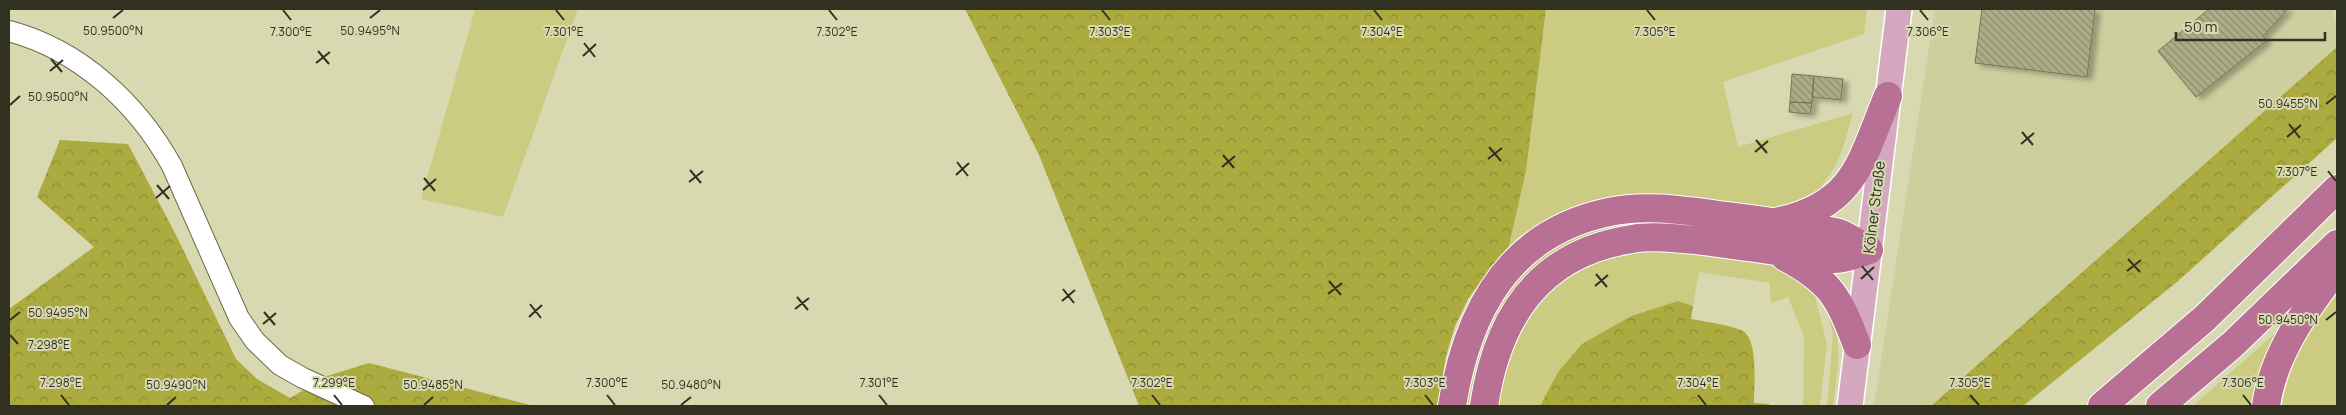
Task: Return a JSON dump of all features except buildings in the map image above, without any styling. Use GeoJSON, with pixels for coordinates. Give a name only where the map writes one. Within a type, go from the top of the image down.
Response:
{"type":"FeatureCollection","features":[{"type":"Feature","properties":{"kind":"highway"},"geometry":{"type":"LineString","coordinates":[[1774,222],[1802,216],[1822,206],[1845,188],[1854,175],[1888,96]]}},
{"type":"Feature","properties":{"kind":"highway"},"geometry":{"type":"LineString","coordinates":[[2102,406],[2205,318],[2337,189]]}},
{"type":"Feature","properties":{"kind":"highway"},"geometry":{"type":"LineString","coordinates":[[1452,406],[1464,347],[1485,299],[1503,274],[1522,255],[1554,233],[1585,219],[1610,212],[1665,209],[1774,222],[1839,233],[1869,250]]}},
{"type":"Feature","properties":{"kind":"highway"},"geometry":{"type":"LineString","coordinates":[[1484,406],[1489,376],[1496,353],[1507,326],[1520,303],[1552,269],[1577,255],[1605,244],[1634,238],[1704,241],[1836,259],[1869,250]]}},
{"type":"Feature","properties":{"kind":"highway"},"geometry":{"type":"LineString","coordinates":[[2160,406],[2232,344],[2337,244]]}},
{"type":"Feature","properties":{"kind":"highway"},"geometry":{"type":"LineString","coordinates":[[1775,252],[1816,275],[1831,289],[1843,309],[1858,345]]}},
{"type":"Feature","properties":{"kind":"highway"},"geometry":{"type":"LineString","coordinates":[[2266,406],[2272,381],[2290,337],[2337,268]]}},
{"type":"Feature","properties":{"kind":"main road","name":"Kölner Straße"},"geometry":{"type":"LineString","coordinates":[[1850,406],[1899,9]]}},
{"type":"Feature","properties":{"kind":"street"},"geometry":{"type":"LineString","coordinates":[[9,31],[42,44],[86,67],[129,105],[160,145],[172,166],[232,304],[255,341],[280,365],[364,406]]}},
{"type":"Feature","properties":{"kind":"shaded area"},"geometry":{"type":"Polygon","coordinates":[[[475,9],[578,9],[503,217],[421,199],[475,9]]]}},
{"type":"Feature","properties":{"kind":"shaded area"},"geometry":{"type":"Polygon","coordinates":[[[1546,9],[1867,9],[1864,34],[1723,82],[1738,147],[1853,113],[1838,161],[1828,178],[1821,185],[1824,194],[1788,207],[1557,218],[1528,233],[1508,250],[1526,171],[1546,9]]]}},
{"type":"Feature","properties":{"kind":"shaded area"},"geometry":{"type":"Polygon","coordinates":[[[1935,9],[2332,9],[2337,25],[2337,47],[1931,406],[1874,406],[1935,9]]]}},
{"type":"Feature","properties":{"kind":"shaded area"},"geometry":{"type":"Polygon","coordinates":[[[1659,220],[1819,238],[1838,248],[1711,232],[1553,259],[1477,406],[1461,406],[1468,363],[1502,295],[1536,258],[1575,235],[1623,221],[1659,220]]]}},
{"type":"Feature","properties":{"kind":"shaded area"},"geometry":{"type":"Polygon","coordinates":[[[1651,249],[1762,261],[1788,268],[1817,291],[1816,301],[1827,344],[1820,406],[1803,406],[1804,337],[1788,297],[1772,303],[1770,299],[1770,283],[1699,272],[1693,306],[1678,301],[1631,316],[1582,344],[1558,372],[1540,406],[1497,406],[1511,347],[1527,315],[1539,300],[1553,287],[1589,263],[1651,249]]]}},
{"type":"Feature","properties":{"kind":"shaded area"},"geometry":{"type":"Polygon","coordinates":[[[2337,295],[2337,406],[2282,406],[2295,361],[2309,333],[2327,306],[2337,295]]]}},
{"type":"Feature","properties":{"kind":"shaded area"},"geometry":{"type":"Polygon","coordinates":[[[1827,309],[1833,320],[1838,344],[1838,369],[1833,406],[1827,406],[1833,334],[1827,309]]]}},
{"type":"Feature","properties":{"kind":"shaded area"},"geometry":{"type":"Polygon","coordinates":[[[2290,320],[2257,406],[2193,406],[2290,320]]]}},
{"type":"Feature","properties":{"kind":"green space"},"geometry":{"type":"Polygon","coordinates":[[[965,9],[1546,9],[1526,171],[1508,250],[1491,268],[1468,299],[1455,326],[1446,356],[1438,406],[1139,406],[1039,155],[965,9]]]}},
{"type":"Feature","properties":{"kind":"green space"},"geometry":{"type":"Polygon","coordinates":[[[2337,47],[2337,138],[2177,282],[2023,406],[1931,406],[2337,47]]]}},
{"type":"Feature","properties":{"kind":"green space"},"geometry":{"type":"Polygon","coordinates":[[[60,140],[128,144],[174,231],[236,359],[257,379],[290,398],[327,376],[369,363],[534,406],[9,406],[9,309],[94,247],[37,197],[60,140]]]}},
{"type":"Feature","properties":{"kind":"green space"},"geometry":{"type":"Polygon","coordinates":[[[1678,301],[1693,306],[1691,319],[1729,326],[1747,334],[1753,351],[1755,374],[1754,403],[1769,404],[1769,406],[1540,406],[1558,372],[1582,344],[1631,316],[1678,301]]]}}]}
